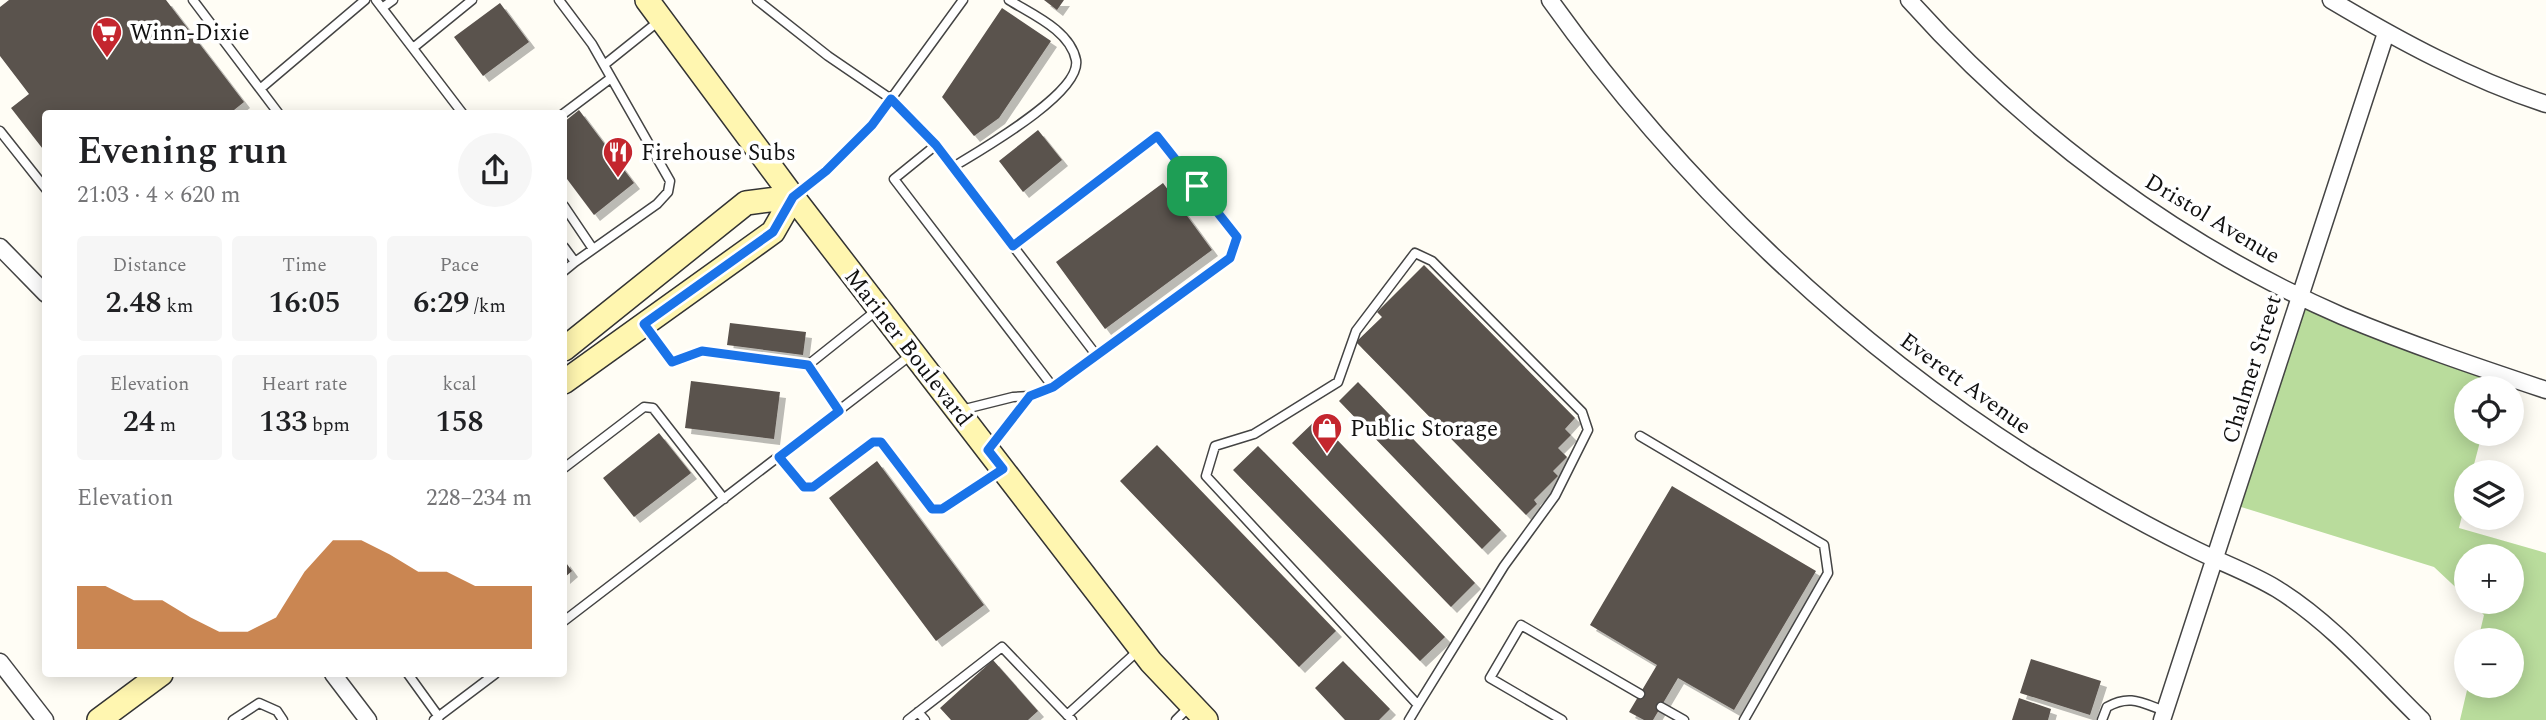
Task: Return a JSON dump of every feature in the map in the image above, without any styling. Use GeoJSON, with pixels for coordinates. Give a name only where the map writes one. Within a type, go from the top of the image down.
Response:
{"type":"FeatureCollection","features":[{"type":"Feature","properties":{"kind":"main road","name":"Mariner Boulevard"},"geometry":{"type":"LineString","coordinates":[[647,0],[793,197],[1191,715]]}},
{"type":"Feature","properties":{"kind":"main road"},"geometry":{"type":"LineString","coordinates":[[567,380],[773,232],[793,197]]}},
{"type":"Feature","properties":{"kind":"main road"},"geometry":{"type":"LineString","coordinates":[[567,347],[746,204],[793,197]]}},
{"type":"Feature","properties":{"kind":"main road"},"geometry":{"type":"LineString","coordinates":[[99,720],[157,677]]}},
{"type":"Feature","properties":{"kind":"street","name":"Everett Avenue"},"geometry":{"type":"LineString","coordinates":[[1550,0],[1623,95],[1683,164],[1756,239],[1884,352],[1957,407],[2112,506],[2278,590],[2316,616],[2422,720]]}},
{"type":"Feature","properties":{"kind":"street","name":"Dristol Avenue"},"geometry":{"type":"LineString","coordinates":[[1909,0],[1973,66],[2034,121],[2095,170],[2182,230],[2298,295],[2417,346],[2546,390]]}},
{"type":"Feature","properties":{"kind":"street"},"geometry":{"type":"LineString","coordinates":[[2331,0],[2386,33],[2451,66],[2546,104]]}},
{"type":"Feature","properties":{"kind":"street","name":"Chalmer Street"},"geometry":{"type":"LineString","coordinates":[[2163,716],[2216,558],[2298,295],[2386,33]]}},
{"type":"Feature","properties":{"kind":"street"},"geometry":{"type":"LineString","coordinates":[[0,247],[42,290]]}},
{"type":"Feature","properties":{"kind":"street"},"geometry":{"type":"LineString","coordinates":[[0,662],[45,720]]}},
{"type":"Feature","properties":{"kind":"street"},"geometry":{"type":"LineString","coordinates":[[335,677],[368,720]]}},
{"type":"Feature","properties":{"kind":"lane"},"geometry":{"type":"LineString","coordinates":[[193,0],[276,110]]}},
{"type":"Feature","properties":{"kind":"lane"},"geometry":{"type":"LineString","coordinates":[[260,89],[365,0]]}},
{"type":"Feature","properties":{"kind":"lane"},"geometry":{"type":"LineString","coordinates":[[393,0],[379,4],[460,110]]}},
{"type":"Feature","properties":{"kind":"lane"},"geometry":{"type":"LineString","coordinates":[[413,48],[472,0]]}},
{"type":"Feature","properties":{"kind":"lane"},"geometry":{"type":"LineString","coordinates":[[559,0],[592,44],[670,181],[668,192],[657,204],[567,269]]}},
{"type":"Feature","properties":{"kind":"lane"},"geometry":{"type":"LineString","coordinates":[[757,0],[828,56],[891,99],[936,145],[1097,356]]}},
{"type":"Feature","properties":{"kind":"lane"},"geometry":{"type":"LineString","coordinates":[[793,197],[826,171],[872,125],[963,0]]}},
{"type":"Feature","properties":{"kind":"lane"},"geometry":{"type":"LineString","coordinates":[[953,167],[1011,131],[1059,93],[1074,77],[1076,60],[1065,40],[1009,0]]}},
{"type":"Feature","properties":{"kind":"lane"},"geometry":{"type":"LineString","coordinates":[[604,65],[661,19]]}},
{"type":"Feature","properties":{"kind":"lane"},"geometry":{"type":"LineString","coordinates":[[567,111],[611,78]]}},
{"type":"Feature","properties":{"kind":"lane"},"geometry":{"type":"LineString","coordinates":[[0,131],[42,184]]}},
{"type":"Feature","properties":{"kind":"lane"},"geometry":{"type":"LineString","coordinates":[[958,411],[1013,397],[1030,396],[1053,387],[1230,258],[1237,237],[1157,136],[1013,246]]}},
{"type":"Feature","properties":{"kind":"lane"},"geometry":{"type":"LineString","coordinates":[[936,145],[894,179],[1053,387]]}},
{"type":"Feature","properties":{"kind":"lane"},"geometry":{"type":"LineString","coordinates":[[567,210],[593,249]]}},
{"type":"Feature","properties":{"kind":"lane"},"geometry":{"type":"LineString","coordinates":[[567,251],[575,262]]}},
{"type":"Feature","properties":{"kind":"lane"},"geometry":{"type":"LineString","coordinates":[[1409,720],[1504,566],[1555,496],[1588,430],[1582,412],[1432,261],[1415,253],[1356,331],[1338,382],[1254,434],[1215,446],[1206,476],[1418,705]]}},
{"type":"Feature","properties":{"kind":"lane"},"geometry":{"type":"LineString","coordinates":[[644,324],[672,362],[702,351],[808,365],[879,309]]}},
{"type":"Feature","properties":{"kind":"lane"},"geometry":{"type":"LineString","coordinates":[[567,619],[914,354]]}},
{"type":"Feature","properties":{"kind":"lane"},"geometry":{"type":"LineString","coordinates":[[808,365],[839,411]]}},
{"type":"Feature","properties":{"kind":"lane"},"geometry":{"type":"LineString","coordinates":[[988,450],[1030,396]]}},
{"type":"Feature","properties":{"kind":"lane"},"geometry":{"type":"LineString","coordinates":[[567,466],[644,407],[653,408],[724,499]]}},
{"type":"Feature","properties":{"kind":"lane"},"geometry":{"type":"LineString","coordinates":[[1640,436],[1824,545],[1828,573],[1744,720]]}},
{"type":"Feature","properties":{"kind":"lane"},"geometry":{"type":"LineString","coordinates":[[779,457],[804,487],[813,487],[873,442],[881,442],[932,509],[942,509],[1003,469]]}},
{"type":"Feature","properties":{"kind":"lane"},"geometry":{"type":"LineString","coordinates":[[1562,720],[1490,678],[1521,625],[1640,694]]}},
{"type":"Feature","properties":{"kind":"lane"},"geometry":{"type":"LineString","coordinates":[[908,720],[1002,647],[1070,718],[1140,648]]}},
{"type":"Feature","properties":{"kind":"lane"},"geometry":{"type":"LineString","coordinates":[[410,677],[437,718],[491,677]]}},
{"type":"Feature","properties":{"kind":"lane"},"geometry":{"type":"LineString","coordinates":[[2102,720],[2107,707],[2118,701],[2132,699],[2163,716]]}},
{"type":"Feature","properties":{"kind":"lane"},"geometry":{"type":"LineString","coordinates":[[233,720],[259,703],[277,711],[283,720]]}},
{"type":"Feature","properties":{"kind":"lane"},"geometry":{"type":"LineString","coordinates":[[1661,707],[1684,720]]}},
{"type":"Feature","properties":{"kind":"lane"},"geometry":{"type":"LineString","coordinates":[[918,712],[925,720]]}},
{"type":"Feature","properties":{"kind":"green space"},"geometry":{"type":"Polygon","coordinates":[[[2304,295],[2431,344],[2481,376],[2454,376],[2454,446],[2479,446],[2475,460],[2454,460],[2454,530],[2466,530],[2515,544],[2454,544],[2454,586],[2434,567],[2238,506],[2304,295]]]}},
{"type":"Feature","properties":{"kind":"green space"},"geometry":{"type":"Polygon","coordinates":[[[2524,547],[2546,553],[2546,720],[2460,720],[2465,698],[2524,698],[2524,628],[2481,628],[2484,615],[2524,614],[2524,547]]]}},
{"type":"Feature","properties":{"kind":"building"},"geometry":{"type":"Polygon","coordinates":[[[9,0],[166,0],[244,102],[234,110],[42,110],[42,148],[11,108],[29,94],[0,56],[0,7],[9,0]]]}},
{"type":"Feature","properties":{"kind":"building"},"geometry":{"type":"Polygon","coordinates":[[[1044,0],[1064,0],[1057,10],[1044,0]]]}},
{"type":"Feature","properties":{"kind":"building"},"geometry":{"type":"Polygon","coordinates":[[[500,3],[529,42],[483,76],[454,37],[500,3]]]}},
{"type":"Feature","properties":{"kind":"building"},"geometry":{"type":"Polygon","coordinates":[[[1002,8],[1051,41],[999,118],[974,136],[942,97],[1002,8]]]}},
{"type":"Feature","properties":{"kind":"building"},"geometry":{"type":"Polygon","coordinates":[[[579,110],[634,183],[594,215],[567,179],[567,120],[579,110]]]}},
{"type":"Feature","properties":{"kind":"building"},"geometry":{"type":"Polygon","coordinates":[[[1038,130],[1062,160],[1023,192],[999,161],[1038,130]]]}},
{"type":"Feature","properties":{"kind":"building"},"geometry":{"type":"Polygon","coordinates":[[[1163,183],[1212,250],[1105,329],[1056,262],[1163,183]]]}},
{"type":"Feature","properties":{"kind":"building"},"geometry":{"type":"Polygon","coordinates":[[[1424,265],[1575,418],[1565,429],[1571,435],[1558,448],[1567,457],[1553,471],[1558,476],[1534,500],[1537,504],[1526,515],[1356,342],[1382,317],[1377,312],[1424,265]]]}},
{"type":"Feature","properties":{"kind":"building"},"geometry":{"type":"Polygon","coordinates":[[[730,323],[806,332],[803,355],[727,345],[730,323]]]}},
{"type":"Feature","properties":{"kind":"building"},"geometry":{"type":"Polygon","coordinates":[[[691,381],[780,392],[774,439],[685,428],[691,381]]]}},
{"type":"Feature","properties":{"kind":"building"},"geometry":{"type":"Polygon","coordinates":[[[1358,382],[1501,530],[1482,549],[1339,401],[1358,382]]]}},
{"type":"Feature","properties":{"kind":"building"},"geometry":{"type":"Polygon","coordinates":[[[1317,419],[1475,583],[1451,607],[1292,443],[1317,419]]]}},
{"type":"Feature","properties":{"kind":"building"},"geometry":{"type":"Polygon","coordinates":[[[659,433],[691,473],[634,517],[603,478],[659,433]]]}},
{"type":"Feature","properties":{"kind":"building"},"geometry":{"type":"Polygon","coordinates":[[[1157,445],[1336,631],[1299,667],[1120,481],[1157,445]]]}},
{"type":"Feature","properties":{"kind":"building"},"geometry":{"type":"Polygon","coordinates":[[[1258,446],[1445,637],[1420,661],[1233,470],[1258,446]]]}},
{"type":"Feature","properties":{"kind":"building"},"geometry":{"type":"Polygon","coordinates":[[[877,461],[984,605],[936,641],[829,498],[877,461]]]}},
{"type":"Feature","properties":{"kind":"building"},"geometry":{"type":"Polygon","coordinates":[[[1672,486],[1816,571],[1734,710],[1678,678],[1653,720],[1644,720],[1629,712],[1657,665],[1590,625],[1672,486]]]}},
{"type":"Feature","properties":{"kind":"building"},"geometry":{"type":"Polygon","coordinates":[[[2031,659],[2101,681],[2090,715],[2020,693],[2031,659]]]}},
{"type":"Feature","properties":{"kind":"building"},"geometry":{"type":"Polygon","coordinates":[[[993,660],[1038,711],[1028,720],[951,720],[940,708],[993,660]]]}},
{"type":"Feature","properties":{"kind":"building"},"geometry":{"type":"Polygon","coordinates":[[[1343,661],[1390,709],[1379,720],[1345,720],[1315,688],[1343,661]]]}},
{"type":"Feature","properties":{"kind":"building"},"geometry":{"type":"Polygon","coordinates":[[[2019,698],[2051,709],[2048,720],[2012,720],[2019,698]]]}},
{"type":"Feature","properties":{"kind":"place","name":"Winn-Dixie"},"geometry":{"type":"Point","coordinates":[107,59]}},
{"type":"Feature","properties":{"kind":"place","name":"Firehouse Subs"},"geometry":{"type":"Point","coordinates":[618,179]}},
{"type":"Feature","properties":{"kind":"place","name":"Public Storage"},"geometry":{"type":"Point","coordinates":[1327,455]}},
{"type":"Feature","properties":{"kind":"route"},"geometry":{"type":"LineString","coordinates":[[891,99],[936,145],[1013,246],[1157,136],[1197,186],[1237,237],[1230,258],[1053,387],[1030,396],[988,450],[1003,469],[942,509],[932,509],[881,442],[873,442],[813,487],[804,487],[779,457],[839,411],[808,365],[702,351],[672,362],[644,324],[773,232],[793,197],[826,171],[872,125],[891,99]]}}]}
